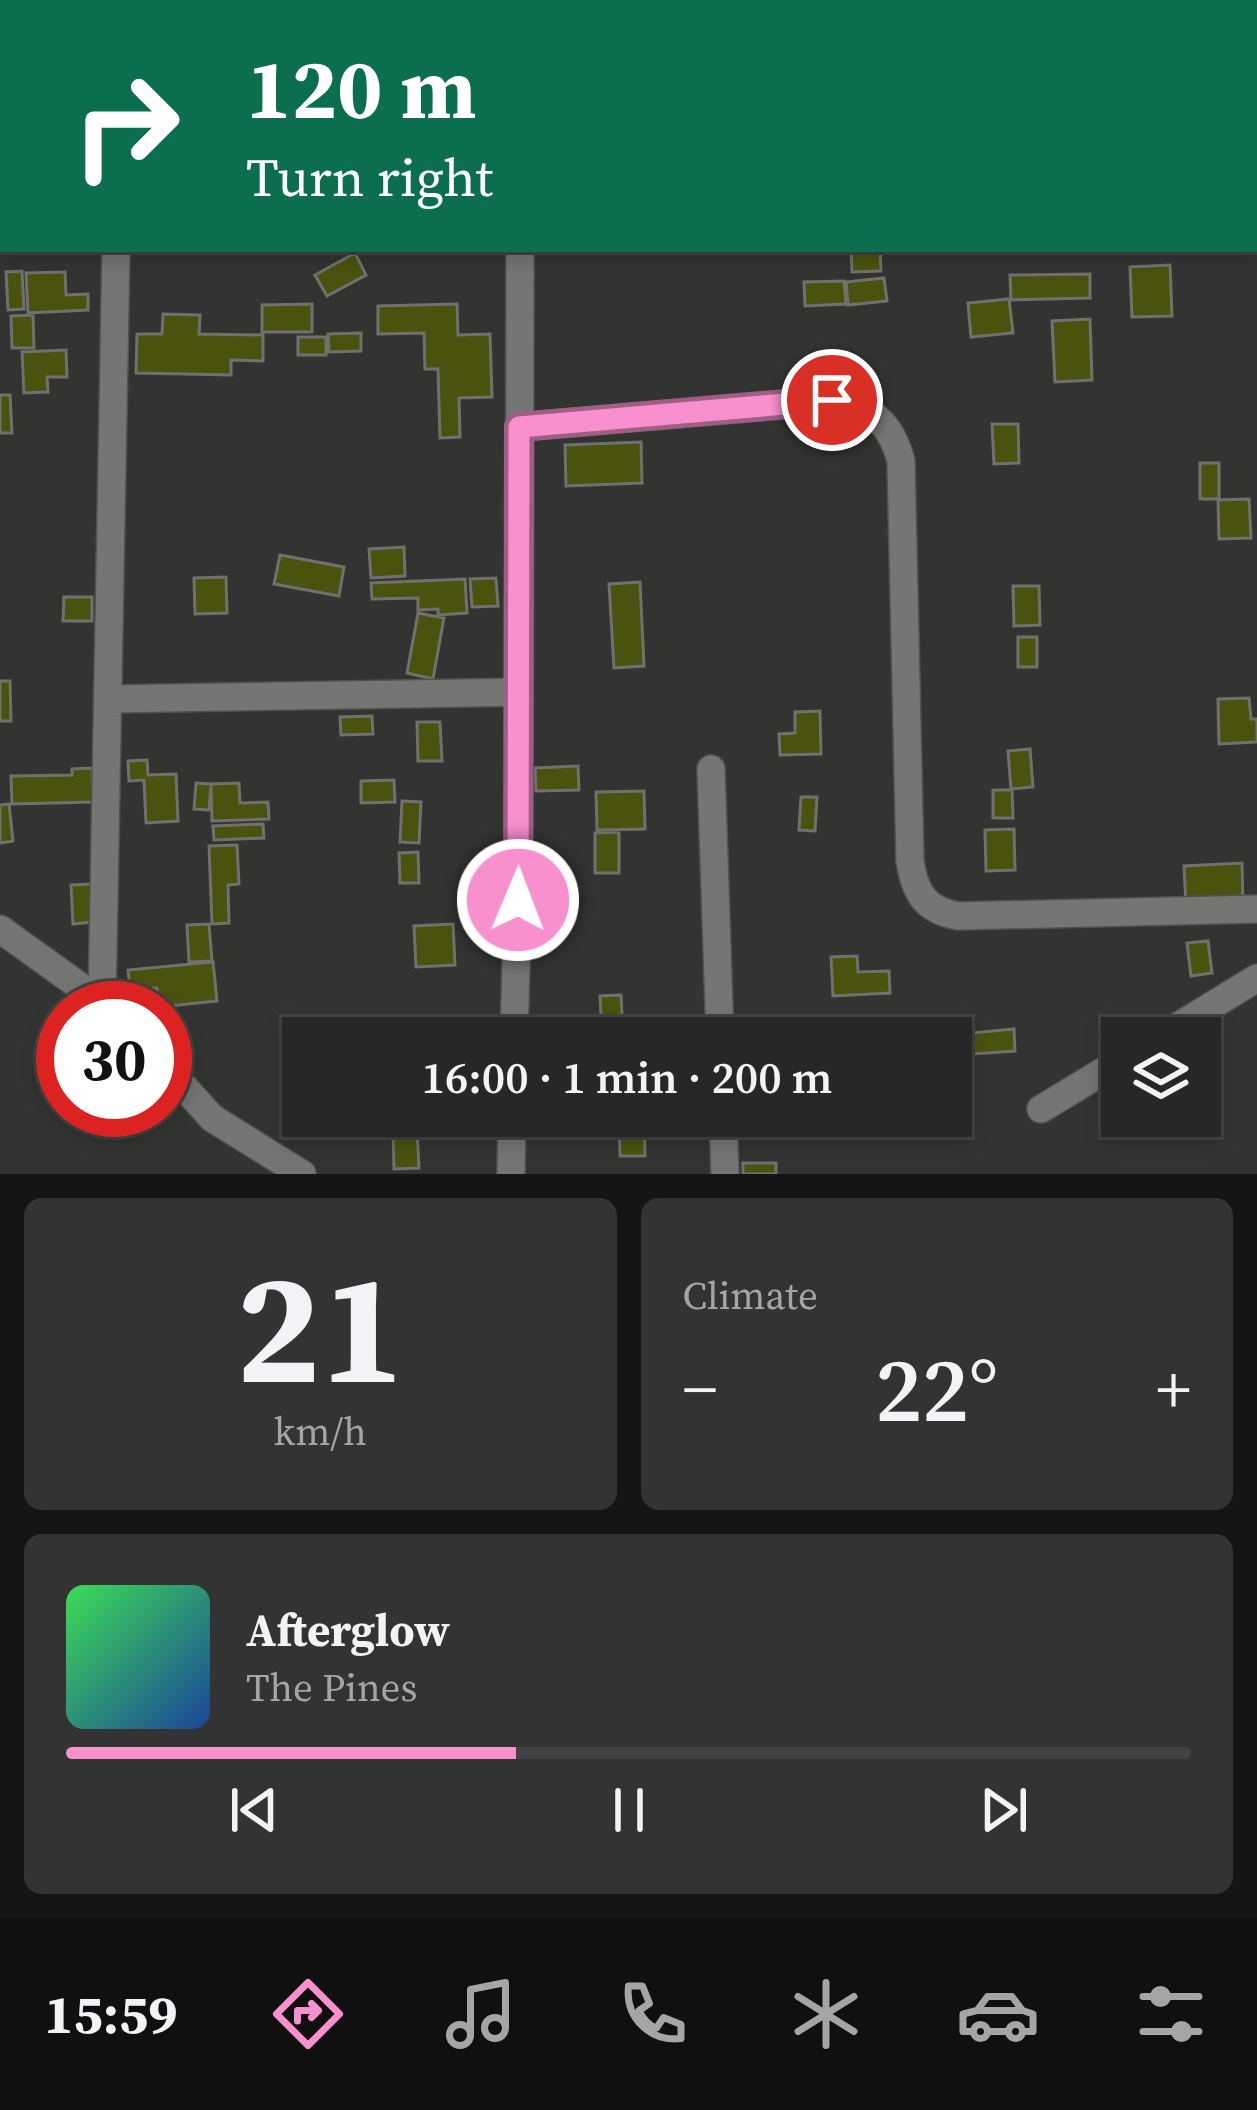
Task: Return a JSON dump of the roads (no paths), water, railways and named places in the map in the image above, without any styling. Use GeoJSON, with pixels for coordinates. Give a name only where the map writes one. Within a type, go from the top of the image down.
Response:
{"type":"FeatureCollection","features":[{"type":"Feature","properties":{"kind":"street"},"geometry":{"type":"LineString","coordinates":[[106,981],[116,252]]}},
{"type":"Feature","properties":{"kind":"street"},"geometry":{"type":"LineString","coordinates":[[514,1017],[520,252]]}},
{"type":"Feature","properties":{"kind":"street"},"geometry":{"type":"LineString","coordinates":[[519,427],[832,400],[855,404],[879,416],[894,435],[901,461],[910,861],[914,886],[923,900],[938,913],[958,916],[1257,909]]}},
{"type":"Feature","properties":{"kind":"street"},"geometry":{"type":"LineString","coordinates":[[108,699],[518,692]]}},
{"type":"Feature","properties":{"kind":"street"},"geometry":{"type":"LineString","coordinates":[[710,769],[719,1017]]}},
{"type":"Feature","properties":{"kind":"street"},"geometry":{"type":"LineString","coordinates":[[0,929],[73,981]]}},
{"type":"Feature","properties":{"kind":"street"},"geometry":{"type":"LineString","coordinates":[[1193,1017],[1257,978]]}},
{"type":"Feature","properties":{"kind":"street"},"geometry":{"type":"LineString","coordinates":[[1041,1109],[1101,1073]]}},
{"type":"Feature","properties":{"kind":"street"},"geometry":{"type":"LineString","coordinates":[[192,1096],[212,1118],[302,1174]]}},
{"type":"Feature","properties":{"kind":"street"},"geometry":{"type":"LineString","coordinates":[[511,1174],[512,1137]]}},
{"type":"Feature","properties":{"kind":"street"},"geometry":{"type":"LineString","coordinates":[[724,1137],[725,1174]]}}]}
